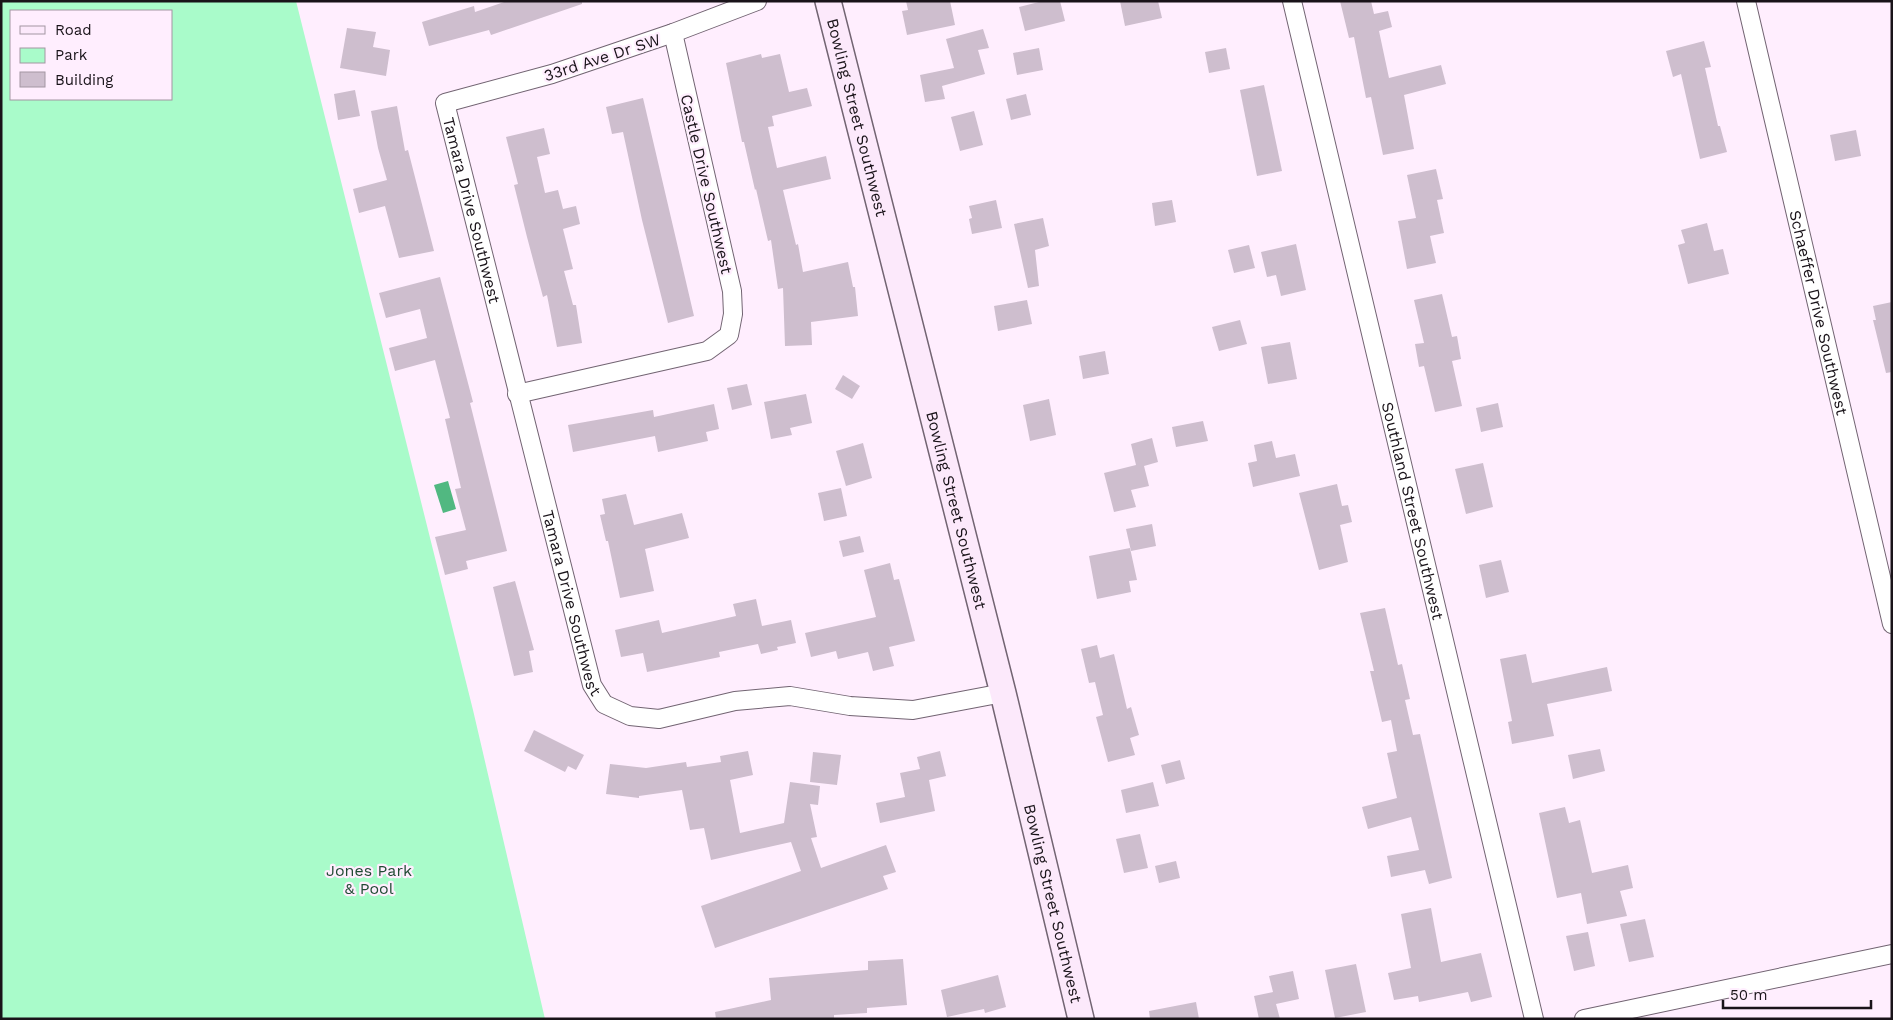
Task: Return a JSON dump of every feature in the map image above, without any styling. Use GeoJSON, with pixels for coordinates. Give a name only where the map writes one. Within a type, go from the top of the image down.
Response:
{"type":"FeatureCollection","features":[{"type":"Feature","properties":{"kind":"main road","name":"Bowling Street Southwest"},"geometry":{"type":"LineString","coordinates":[[828,1],[1003,693],[1081,1019]]}},
{"type":"Feature","properties":{"kind":"street","name":"33rd Ave Dr SW"},"geometry":{"type":"LineString","coordinates":[[445,103],[552,74],[673,33],[757,1]]}},
{"type":"Feature","properties":{"kind":"street","name":"Southland Street Southwest"},"geometry":{"type":"LineString","coordinates":[[1292,1],[1534,1019]]}},
{"type":"Feature","properties":{"kind":"street","name":"Schaeffer Drive Southwest"},"geometry":{"type":"LineString","coordinates":[[1746,1],[1892,624]]}},
{"type":"Feature","properties":{"kind":"street","name":"Castle Drive Southwest"},"geometry":{"type":"LineString","coordinates":[[517,394],[707,351],[729,335],[733,314],[732,291],[673,33]]}},
{"type":"Feature","properties":{"kind":"street","name":"Tamara Drive Southwest"},"geometry":{"type":"LineString","coordinates":[[445,103],[592,685],[604,704],[630,716],[660,719],[734,701],[790,696],[850,706],[913,710],[1003,693]]}},
{"type":"Feature","properties":{"kind":"street"},"geometry":{"type":"LineString","coordinates":[[1584,1019],[1892,954]]}},
{"type":"Feature","properties":{"kind":"green space","name":"Jones Park & Pool"},"geometry":{"type":"Polygon","coordinates":[[[1,1],[296,1],[473,710],[545,1019],[1,1019],[1,1]]]}},
{"type":"Feature","properties":{"kind":"shaded area"},"geometry":{"type":"Polygon","coordinates":[[[448,481],[456,509],[443,513],[434,485],[448,481]]]}},
{"type":"Feature","properties":{"kind":"building"},"geometry":{"type":"Polygon","coordinates":[[[507,1],[582,1],[582,4],[491,35],[489,30],[429,46],[422,22],[474,6],[475,12],[507,1]]]}},
{"type":"Feature","properties":{"kind":"building"},"geometry":{"type":"Polygon","coordinates":[[[906,1],[950,1],[955,25],[907,35],[902,11],[908,10],[906,1]]]}},
{"type":"Feature","properties":{"kind":"building"},"geometry":{"type":"Polygon","coordinates":[[[1043,1],[1060,1],[1065,21],[1025,31],[1019,7],[1043,1]]]}},
{"type":"Feature","properties":{"kind":"building"},"geometry":{"type":"Polygon","coordinates":[[[1120,1],[1158,1],[1162,18],[1125,26],[1120,1]]]}},
{"type":"Feature","properties":{"kind":"building"},"geometry":{"type":"Polygon","coordinates":[[[1340,1],[1371,1],[1374,14],[1388,11],[1392,27],[1379,31],[1389,78],[1441,65],[1446,84],[1404,95],[1414,149],[1383,155],[1371,97],[1366,98],[1354,37],[1349,38],[1340,1]]]}},
{"type":"Feature","properties":{"kind":"building"},"geometry":{"type":"Polygon","coordinates":[[[347,28],[376,32],[373,47],[390,50],[386,76],[340,68],[347,28]]]}},
{"type":"Feature","properties":{"kind":"building"},"geometry":{"type":"Polygon","coordinates":[[[983,29],[989,48],[978,50],[985,74],[942,86],[945,99],[925,102],[920,75],[954,68],[946,39],[983,29]]]}},
{"type":"Feature","properties":{"kind":"building"},"geometry":{"type":"Polygon","coordinates":[[[1704,41],[1711,67],[1705,68],[1718,126],[1720,126],[1727,152],[1700,159],[1681,74],[1673,77],[1666,51],[1704,41]]]}},
{"type":"Feature","properties":{"kind":"building"},"geometry":{"type":"Polygon","coordinates":[[[1039,48],[1043,70],[1017,75],[1013,53],[1039,48]]]}},
{"type":"Feature","properties":{"kind":"building"},"geometry":{"type":"Polygon","coordinates":[[[1226,48],[1230,69],[1209,73],[1205,52],[1226,48]]]}},
{"type":"Feature","properties":{"kind":"building"},"geometry":{"type":"Polygon","coordinates":[[[761,54],[762,58],[780,54],[789,92],[807,88],[812,106],[772,116],[774,126],[768,127],[777,168],[826,156],[831,179],[783,190],[796,245],[798,244],[803,272],[848,262],[853,287],[855,287],[858,316],[811,322],[812,345],[785,346],[783,288],[778,289],[771,240],[768,241],[744,142],[742,142],[726,63],[761,54]]]}},
{"type":"Feature","properties":{"kind":"building"},"geometry":{"type":"Polygon","coordinates":[[[1264,85],[1282,171],[1257,176],[1240,90],[1264,85]]]}},
{"type":"Feature","properties":{"kind":"building"},"geometry":{"type":"Polygon","coordinates":[[[355,90],[360,116],[338,120],[334,94],[355,90]]]}},
{"type":"Feature","properties":{"kind":"building"},"geometry":{"type":"Polygon","coordinates":[[[1026,94],[1031,115],[1011,120],[1006,99],[1026,94]]]}},
{"type":"Feature","properties":{"kind":"building"},"geometry":{"type":"Polygon","coordinates":[[[643,98],[694,316],[668,323],[642,220],[623,132],[612,134],[606,107],[643,98]]]}},
{"type":"Feature","properties":{"kind":"building"},"geometry":{"type":"Polygon","coordinates":[[[397,106],[405,151],[408,150],[434,251],[399,258],[385,206],[359,213],[353,189],[387,180],[378,148],[371,111],[397,106]]]}},
{"type":"Feature","properties":{"kind":"building"},"geometry":{"type":"Polygon","coordinates":[[[974,111],[983,145],[960,151],[951,117],[974,111]]]}},
{"type":"Feature","properties":{"kind":"building"},"geometry":{"type":"Polygon","coordinates":[[[544,128],[550,154],[537,157],[545,193],[558,190],[563,209],[576,206],[580,224],[563,229],[573,269],[564,271],[573,305],[576,305],[582,343],[557,347],[547,295],[543,297],[514,185],[518,184],[506,137],[544,128]]]}},
{"type":"Feature","properties":{"kind":"building"},"geometry":{"type":"Polygon","coordinates":[[[1856,130],[1861,156],[1835,161],[1830,135],[1856,130]]]}},
{"type":"Feature","properties":{"kind":"building"},"geometry":{"type":"Polygon","coordinates":[[[1436,169],[1443,199],[1437,200],[1444,233],[1430,236],[1436,263],[1407,269],[1398,221],[1416,218],[1407,175],[1436,169]]]}},
{"type":"Feature","properties":{"kind":"building"},"geometry":{"type":"Polygon","coordinates":[[[996,200],[1002,228],[972,234],[969,219],[972,218],[969,206],[996,200]]]}},
{"type":"Feature","properties":{"kind":"building"},"geometry":{"type":"Polygon","coordinates":[[[1172,200],[1176,222],[1155,226],[1152,203],[1172,200]]]}},
{"type":"Feature","properties":{"kind":"building"},"geometry":{"type":"Polygon","coordinates":[[[1043,218],[1049,246],[1035,250],[1039,286],[1028,288],[1014,224],[1043,218]]]}},
{"type":"Feature","properties":{"kind":"building"},"geometry":{"type":"Polygon","coordinates":[[[1707,223],[1714,251],[1723,249],[1729,274],[1688,284],[1678,245],[1685,243],[1681,230],[1707,223]]]}},
{"type":"Feature","properties":{"kind":"building"},"geometry":{"type":"Polygon","coordinates":[[[1296,244],[1306,290],[1281,296],[1276,275],[1267,277],[1261,252],[1296,244]]]}},
{"type":"Feature","properties":{"kind":"building"},"geometry":{"type":"Polygon","coordinates":[[[1249,245],[1255,268],[1234,273],[1228,250],[1249,245]]]}},
{"type":"Feature","properties":{"kind":"building"},"geometry":{"type":"Polygon","coordinates":[[[440,277],[473,402],[470,403],[507,551],[466,561],[468,569],[445,575],[435,537],[466,530],[455,489],[461,488],[445,419],[450,418],[435,360],[395,371],[389,348],[427,338],[420,309],[386,318],[379,293],[440,277]]]}},
{"type":"Feature","properties":{"kind":"building"},"geometry":{"type":"Polygon","coordinates":[[[1442,294],[1452,337],[1457,336],[1461,359],[1452,361],[1462,406],[1435,412],[1424,366],[1419,367],[1415,344],[1424,343],[1414,300],[1442,294]]]}},
{"type":"Feature","properties":{"kind":"building"},"geometry":{"type":"Polygon","coordinates":[[[1027,300],[1032,324],[998,331],[994,306],[1027,300]]]}},
{"type":"Feature","properties":{"kind":"building"},"geometry":{"type":"Polygon","coordinates":[[[1892,302],[1892,372],[1886,373],[1873,320],[1876,320],[1873,306],[1892,302]]]}},
{"type":"Feature","properties":{"kind":"building"},"geometry":{"type":"Polygon","coordinates":[[[1240,320],[1247,344],[1219,351],[1212,327],[1240,320]]]}},
{"type":"Feature","properties":{"kind":"building"},"geometry":{"type":"Polygon","coordinates":[[[1290,342],[1297,379],[1268,384],[1261,347],[1290,342]]]}},
{"type":"Feature","properties":{"kind":"building"},"geometry":{"type":"Polygon","coordinates":[[[1105,351],[1109,374],[1083,379],[1079,356],[1105,351]]]}},
{"type":"Feature","properties":{"kind":"building"},"geometry":{"type":"Polygon","coordinates":[[[843,375],[860,386],[852,399],[835,389],[843,375]]]}},
{"type":"Feature","properties":{"kind":"building"},"geometry":{"type":"Polygon","coordinates":[[[747,384],[752,405],[732,410],[727,388],[747,384]]]}},
{"type":"Feature","properties":{"kind":"building"},"geometry":{"type":"Polygon","coordinates":[[[806,394],[812,423],[790,428],[792,435],[771,439],[764,402],[806,394]]]}},
{"type":"Feature","properties":{"kind":"building"},"geometry":{"type":"Polygon","coordinates":[[[1049,399],[1056,435],[1030,441],[1023,405],[1049,399]]]}},
{"type":"Feature","properties":{"kind":"building"},"geometry":{"type":"Polygon","coordinates":[[[1498,403],[1503,427],[1481,432],[1476,408],[1498,403]]]}},
{"type":"Feature","properties":{"kind":"building"},"geometry":{"type":"Polygon","coordinates":[[[714,404],[719,429],[706,432],[708,441],[658,452],[655,436],[573,452],[568,425],[653,410],[654,417],[714,404]]]}},
{"type":"Feature","properties":{"kind":"building"},"geometry":{"type":"Polygon","coordinates":[[[1203,421],[1208,441],[1176,447],[1172,427],[1203,421]]]}},
{"type":"Feature","properties":{"kind":"building"},"geometry":{"type":"Polygon","coordinates":[[[1152,438],[1158,462],[1144,466],[1149,486],[1131,490],[1136,507],[1114,512],[1104,473],[1136,465],[1131,444],[1152,438]]]}},
{"type":"Feature","properties":{"kind":"building"},"geometry":{"type":"Polygon","coordinates":[[[1272,441],[1276,458],[1295,454],[1300,476],[1253,487],[1248,463],[1257,461],[1254,445],[1272,441]]]}},
{"type":"Feature","properties":{"kind":"building"},"geometry":{"type":"Polygon","coordinates":[[[863,443],[872,478],[846,486],[836,451],[863,443]]]}},
{"type":"Feature","properties":{"kind":"building"},"geometry":{"type":"Polygon","coordinates":[[[1483,463],[1493,507],[1466,514],[1455,469],[1483,463]]]}},
{"type":"Feature","properties":{"kind":"building"},"geometry":{"type":"Polygon","coordinates":[[[1337,484],[1342,506],[1348,505],[1352,522],[1340,525],[1348,562],[1319,570],[1299,493],[1337,484]]]}},
{"type":"Feature","properties":{"kind":"building"},"geometry":{"type":"Polygon","coordinates":[[[841,488],[847,516],[824,521],[818,493],[841,488]]]}},
{"type":"Feature","properties":{"kind":"building"},"geometry":{"type":"Polygon","coordinates":[[[626,494],[634,525],[682,513],[689,538],[645,549],[654,591],[620,598],[608,541],[606,541],[600,515],[605,514],[602,499],[626,494]]]}},
{"type":"Feature","properties":{"kind":"building"},"geometry":{"type":"Polygon","coordinates":[[[1152,524],[1156,546],[1131,551],[1126,529],[1152,524]]]}},
{"type":"Feature","properties":{"kind":"building"},"geometry":{"type":"Polygon","coordinates":[[[860,536],[864,552],[843,557],[839,541],[860,536]]]}},
{"type":"Feature","properties":{"kind":"building"},"geometry":{"type":"Polygon","coordinates":[[[1130,548],[1137,580],[1129,581],[1131,592],[1097,599],[1089,556],[1130,548]]]}},
{"type":"Feature","properties":{"kind":"building"},"geometry":{"type":"Polygon","coordinates":[[[1501,560],[1509,592],[1486,598],[1479,565],[1501,560]]]}},
{"type":"Feature","properties":{"kind":"building"},"geometry":{"type":"Polygon","coordinates":[[[890,563],[894,580],[899,579],[915,641],[889,647],[894,666],[873,671],[868,652],[838,659],[836,651],[811,657],[805,633],[876,617],[864,570],[890,563]]]}},
{"type":"Feature","properties":{"kind":"building"},"geometry":{"type":"Polygon","coordinates":[[[515,581],[534,650],[529,651],[533,672],[514,676],[493,587],[515,581]]]}},
{"type":"Feature","properties":{"kind":"building"},"geometry":{"type":"Polygon","coordinates":[[[756,599],[762,626],[791,620],[796,643],[777,647],[778,650],[761,654],[758,644],[719,652],[720,657],[647,672],[643,653],[621,657],[615,630],[659,620],[662,633],[736,616],[733,604],[756,599]]]}},
{"type":"Feature","properties":{"kind":"building"},"geometry":{"type":"Polygon","coordinates":[[[1385,608],[1398,665],[1402,664],[1410,699],[1405,700],[1413,735],[1420,734],[1452,878],[1429,884],[1425,870],[1391,877],[1387,856],[1419,850],[1411,817],[1368,829],[1362,807],[1397,798],[1387,753],[1397,751],[1391,720],[1382,722],[1370,671],[1374,671],[1360,613],[1385,608]]]}},
{"type":"Feature","properties":{"kind":"building"},"geometry":{"type":"Polygon","coordinates":[[[1097,645],[1100,658],[1114,654],[1127,709],[1131,707],[1139,735],[1130,738],[1135,755],[1108,762],[1096,717],[1103,715],[1095,682],[1089,683],[1081,649],[1097,645]]]}},
{"type":"Feature","properties":{"kind":"building"},"geometry":{"type":"Polygon","coordinates":[[[1526,654],[1532,683],[1607,667],[1612,691],[1547,704],[1554,736],[1512,744],[1508,722],[1512,721],[1500,659],[1526,654]]]}},
{"type":"Feature","properties":{"kind":"building"},"geometry":{"type":"Polygon","coordinates":[[[534,730],[584,755],[576,770],[568,766],[565,772],[524,751],[534,730]]]}},
{"type":"Feature","properties":{"kind":"building"},"geometry":{"type":"Polygon","coordinates":[[[1600,749],[1605,771],[1573,779],[1568,755],[1600,749]]]}},
{"type":"Feature","properties":{"kind":"building"},"geometry":{"type":"Polygon","coordinates":[[[748,751],[753,775],[730,780],[740,833],[784,823],[790,782],[820,786],[818,805],[810,804],[817,837],[811,838],[821,868],[886,845],[896,872],[883,876],[888,889],[715,948],[701,906],[801,871],[791,842],[711,860],[704,828],[690,830],[682,790],[639,796],[639,798],[606,794],[610,764],[646,768],[686,762],[687,767],[721,762],[720,756],[748,751]]]}},
{"type":"Feature","properties":{"kind":"building"},"geometry":{"type":"Polygon","coordinates":[[[940,751],[946,776],[929,780],[935,811],[880,823],[876,803],[905,797],[900,773],[920,769],[917,757],[940,751]]]}},
{"type":"Feature","properties":{"kind":"building"},"geometry":{"type":"Polygon","coordinates":[[[813,752],[841,755],[837,785],[810,782],[813,752]]]}},
{"type":"Feature","properties":{"kind":"building"},"geometry":{"type":"Polygon","coordinates":[[[1180,760],[1185,779],[1166,784],[1161,765],[1180,760]]]}},
{"type":"Feature","properties":{"kind":"building"},"geometry":{"type":"Polygon","coordinates":[[[1153,782],[1159,806],[1126,813],[1121,790],[1153,782]]]}},
{"type":"Feature","properties":{"kind":"building"},"geometry":{"type":"Polygon","coordinates":[[[1565,807],[1569,823],[1580,820],[1592,873],[1628,865],[1633,888],[1620,891],[1627,916],[1587,924],[1581,893],[1557,898],[1539,813],[1565,807]]]}},
{"type":"Feature","properties":{"kind":"building"},"geometry":{"type":"Polygon","coordinates":[[[1140,834],[1148,868],[1124,873],[1116,839],[1140,834]]]}},
{"type":"Feature","properties":{"kind":"building"},"geometry":{"type":"Polygon","coordinates":[[[1176,861],[1180,878],[1159,883],[1155,866],[1176,861]]]}},
{"type":"Feature","properties":{"kind":"building"},"geometry":{"type":"Polygon","coordinates":[[[1431,908],[1441,962],[1481,953],[1492,997],[1471,1002],[1468,992],[1419,1002],[1418,996],[1394,1000],[1388,973],[1411,968],[1401,914],[1431,908]]]}},
{"type":"Feature","properties":{"kind":"building"},"geometry":{"type":"Polygon","coordinates":[[[1645,919],[1654,957],[1629,962],[1620,924],[1645,919]]]}},
{"type":"Feature","properties":{"kind":"building"},"geometry":{"type":"Polygon","coordinates":[[[1588,932],[1595,966],[1574,971],[1566,936],[1588,932]]]}},
{"type":"Feature","properties":{"kind":"building"},"geometry":{"type":"Polygon","coordinates":[[[903,959],[907,1005],[867,1008],[867,1013],[834,1015],[834,1019],[716,1019],[715,1012],[771,1000],[769,978],[868,970],[868,961],[903,959]]]}},
{"type":"Feature","properties":{"kind":"building"},"geometry":{"type":"Polygon","coordinates":[[[1356,964],[1366,1012],[1335,1018],[1325,970],[1356,964]]]}},
{"type":"Feature","properties":{"kind":"building"},"geometry":{"type":"Polygon","coordinates":[[[1293,971],[1299,999],[1276,1004],[1280,1019],[1259,1019],[1254,996],[1273,992],[1269,976],[1293,971]]]}},
{"type":"Feature","properties":{"kind":"building"},"geometry":{"type":"Polygon","coordinates":[[[998,975],[1006,1007],[985,1013],[984,1009],[947,1017],[941,990],[998,975]]]}},
{"type":"Feature","properties":{"kind":"building"},"geometry":{"type":"Polygon","coordinates":[[[1196,1002],[1199,1019],[1150,1019],[1149,1011],[1196,1002]]]}}]}
